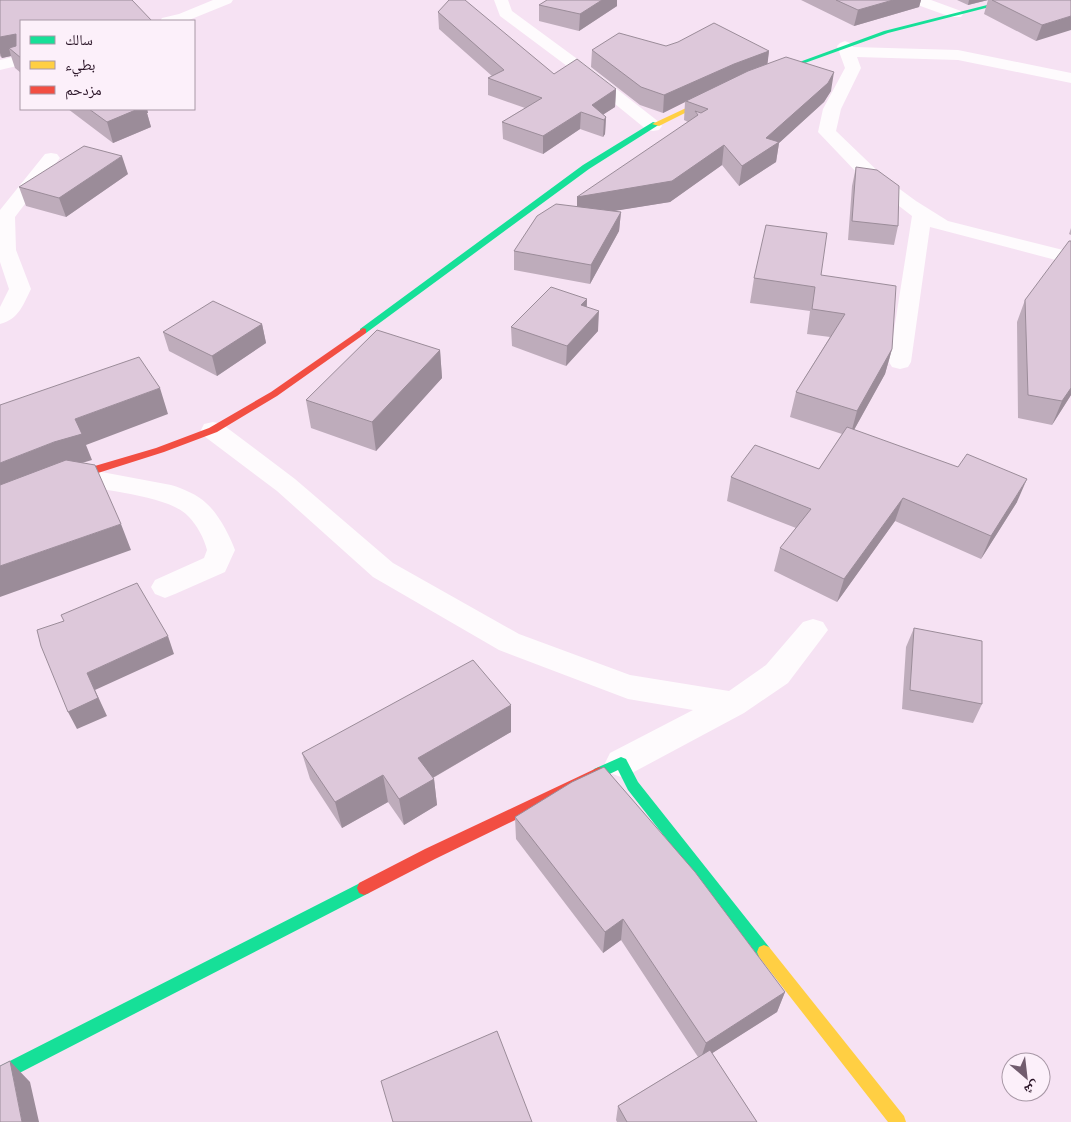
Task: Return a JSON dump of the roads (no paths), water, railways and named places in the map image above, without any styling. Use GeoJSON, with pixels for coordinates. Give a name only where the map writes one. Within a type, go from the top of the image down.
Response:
{"type":"FeatureCollection","features":[{"type":"Feature","properties":{"kind":"main road"},"geometry":{"type":"LineString","coordinates":[[757,78],[846,49],[886,32],[1014,0]]}},
{"type":"Feature","properties":{"kind":"main road"},"geometry":{"type":"LineString","coordinates":[[0,505],[75,476],[160,450],[213,430],[274,394],[444,273],[586,167],[652,126],[731,89]]}},
{"type":"Feature","properties":{"kind":"main road"},"geometry":{"type":"LineString","coordinates":[[0,1075],[430,854],[621,763],[633,786],[898,1122]]}},
{"type":"Feature","properties":{"kind":"street"},"geometry":{"type":"LineString","coordinates":[[171,20],[184,17],[226,0]]}},
{"type":"Feature","properties":{"kind":"street"},"geometry":{"type":"LineString","coordinates":[[500,0],[505,13],[589,75],[652,126]]}},
{"type":"Feature","properties":{"kind":"street"},"geometry":{"type":"LineString","coordinates":[[917,0],[956,14]]}},
{"type":"Feature","properties":{"kind":"street"},"geometry":{"type":"LineString","coordinates":[[1071,78],[958,55],[846,49],[853,68],[832,109],[827,132],[852,160],[922,215],[941,225],[1071,258]]}},
{"type":"Feature","properties":{"kind":"street"},"geometry":{"type":"LineString","coordinates":[[0,65],[20,60]]}},
{"type":"Feature","properties":{"kind":"street"},"geometry":{"type":"LineString","coordinates":[[0,317],[10,310],[20,289],[6,250],[5,216],[51,158]]}},
{"type":"Feature","properties":{"kind":"street"},"geometry":{"type":"LineString","coordinates":[[900,362],[922,215]]}},
{"type":"Feature","properties":{"kind":"street"},"geometry":{"type":"LineString","coordinates":[[213,430],[286,485],[383,570],[508,642],[628,687],[733,704]]}},
{"type":"Feature","properties":{"kind":"street"},"geometry":{"type":"LineString","coordinates":[[75,476],[171,494],[197,509],[221,550],[215,565],[165,587]]}},
{"type":"Feature","properties":{"kind":"street"},"geometry":{"type":"LineString","coordinates":[[621,763],[733,704],[777,674],[813,630]]}}]}
